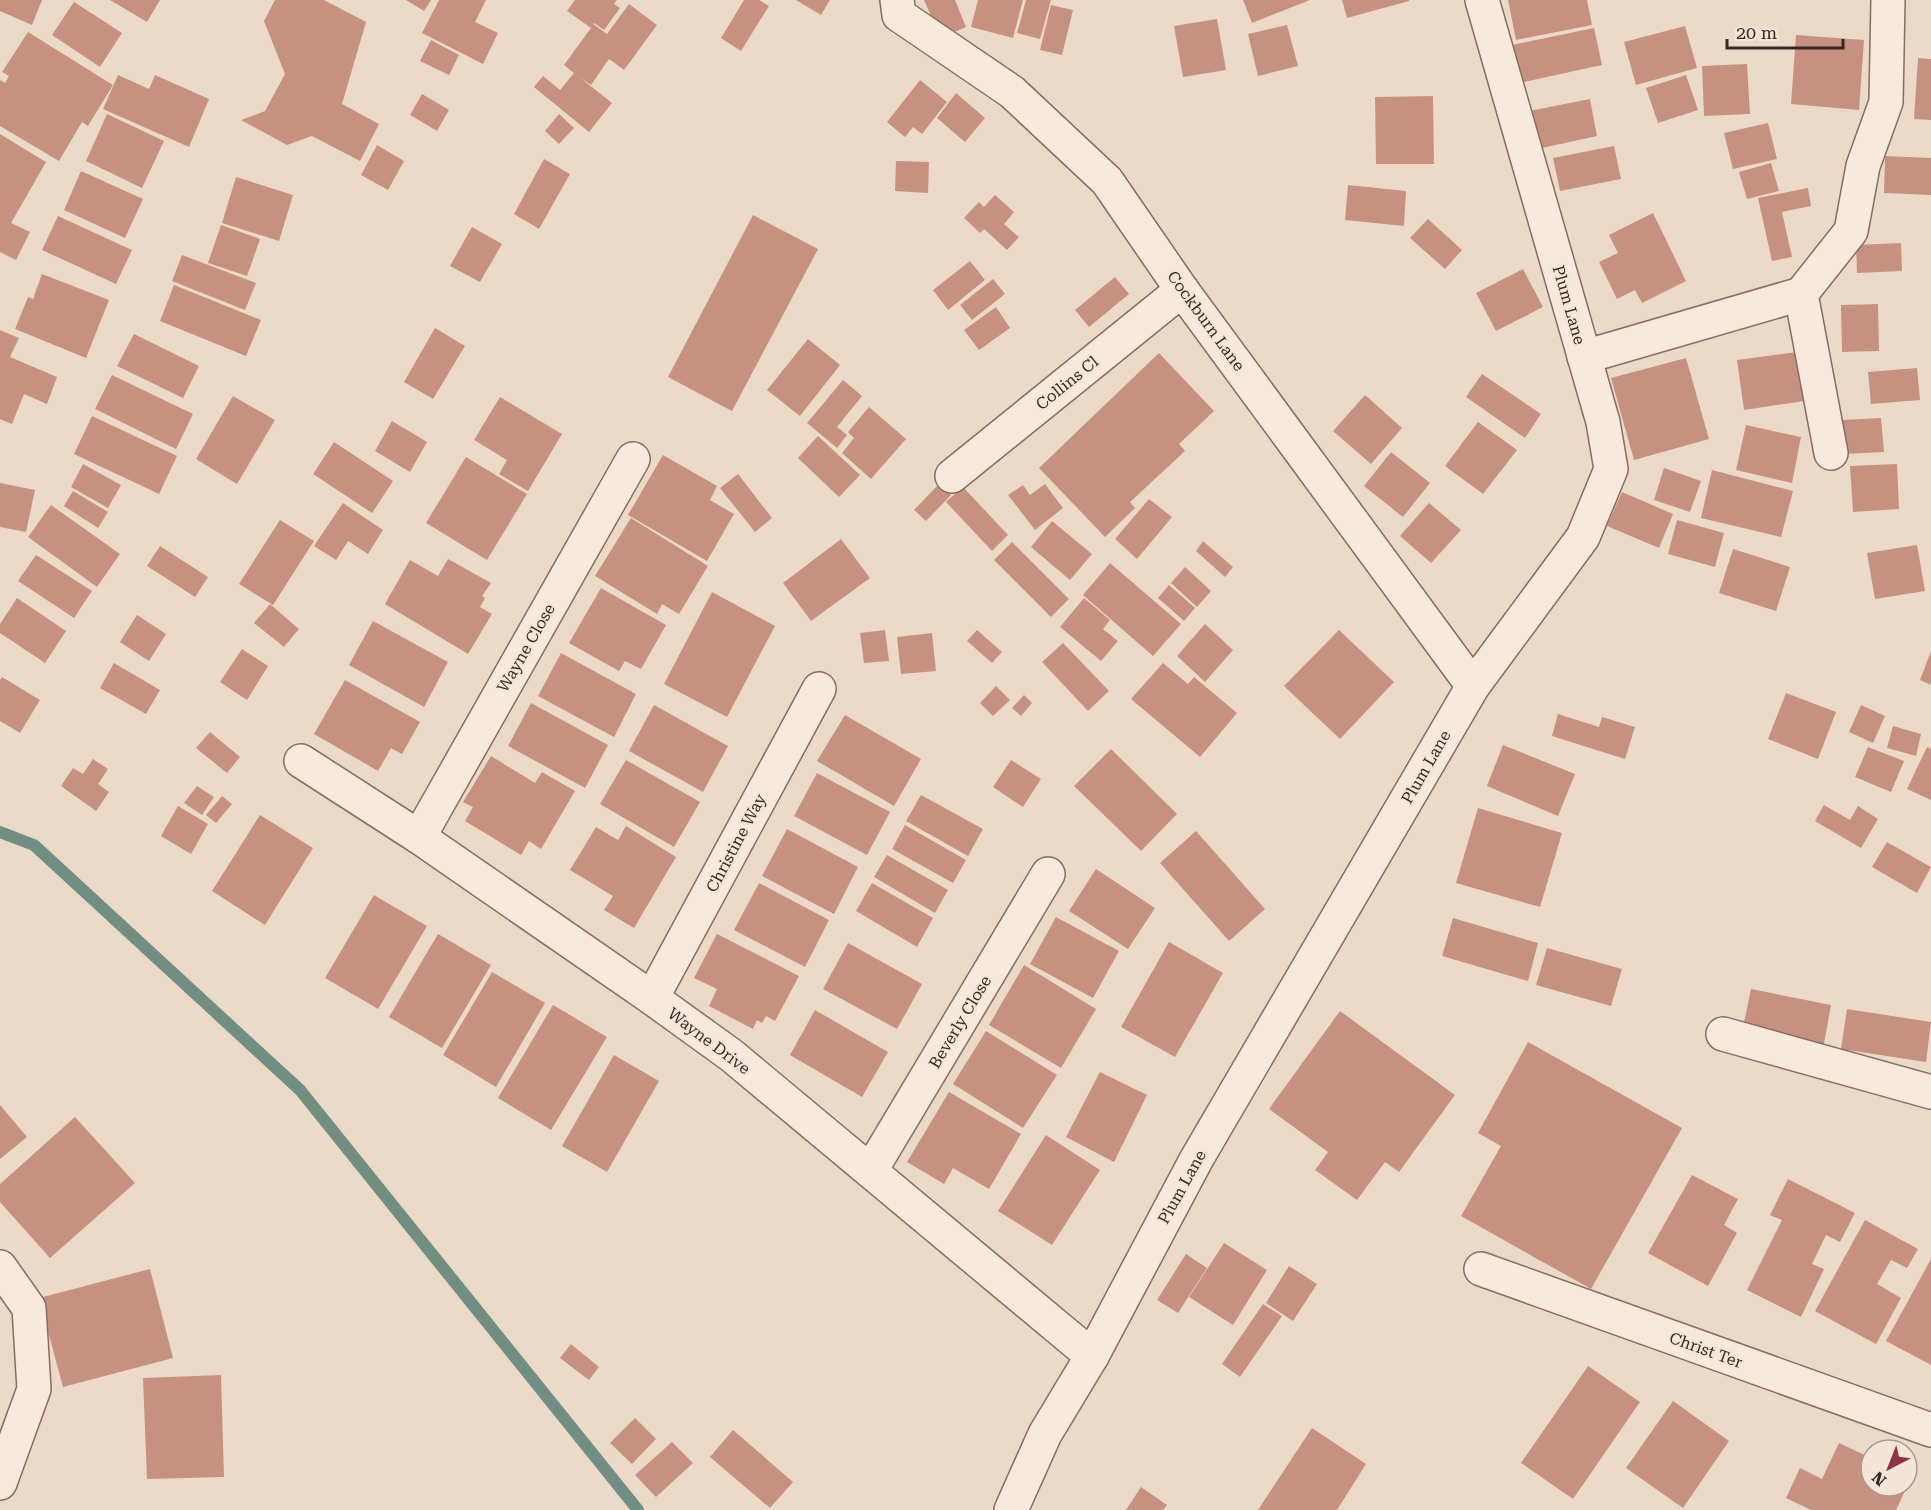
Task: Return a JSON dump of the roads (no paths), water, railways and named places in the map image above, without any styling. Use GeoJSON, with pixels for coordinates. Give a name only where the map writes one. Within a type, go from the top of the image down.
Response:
{"type":"FeatureCollection","features":[{"type":"Feature","properties":{"kind":"street","name":"Cockburn Lane"},"geometry":{"type":"LineString","coordinates":[[897,0],[899,15],[1012,92],[1107,181],[1182,290],[1473,686]]}},
{"type":"Feature","properties":{"kind":"street","name":"Plum Lane"},"geometry":{"type":"LineString","coordinates":[[1014,1504],[1045,1434],[1092,1356],[1196,1160],[1473,686],[1583,537],[1611,469],[1603,422],[1482,0]]}},
{"type":"Feature","properties":{"kind":"street"},"geometry":{"type":"LineString","coordinates":[[1584,357],[1801,294],[1851,231],[1863,166],[1886,102],[1888,0]]}},
{"type":"Feature","properties":{"kind":"street","name":"Collins Cl"},"geometry":{"type":"LineString","coordinates":[[952,476],[1182,290]]}},
{"type":"Feature","properties":{"kind":"street"},"geometry":{"type":"LineString","coordinates":[[1801,294],[1831,453]]}},
{"type":"Feature","properties":{"kind":"street","name":"Wayne Close"},"geometry":{"type":"LineString","coordinates":[[419,837],[633,459]]}},
{"type":"Feature","properties":{"kind":"street","name":"Christine Way"},"geometry":{"type":"LineString","coordinates":[[652,998],[819,689]]}},
{"type":"Feature","properties":{"kind":"street","name":"Wayne Drive"},"geometry":{"type":"LineString","coordinates":[[301,760],[419,837],[731,1055],[1092,1356]]}},
{"type":"Feature","properties":{"kind":"street","name":"Beverly Close"},"geometry":{"type":"LineString","coordinates":[[871,1170],[1048,874]]}},
{"type":"Feature","properties":{"kind":"street"},"geometry":{"type":"LineString","coordinates":[[1723,1034],[1931,1092]]}},
{"type":"Feature","properties":{"kind":"street"},"geometry":{"type":"LineString","coordinates":[[0,1267],[29,1308],[34,1389],[0,1483]]}},
{"type":"Feature","properties":{"kind":"street","name":"Christ Ter"},"geometry":{"type":"LineString","coordinates":[[1481,1269],[1931,1430]]}},
{"type":"Feature","properties":{"kind":"waterway"},"geometry":{"type":"LineString","coordinates":[[0,832],[34,845],[300,1090],[638,1510]]}}]}
